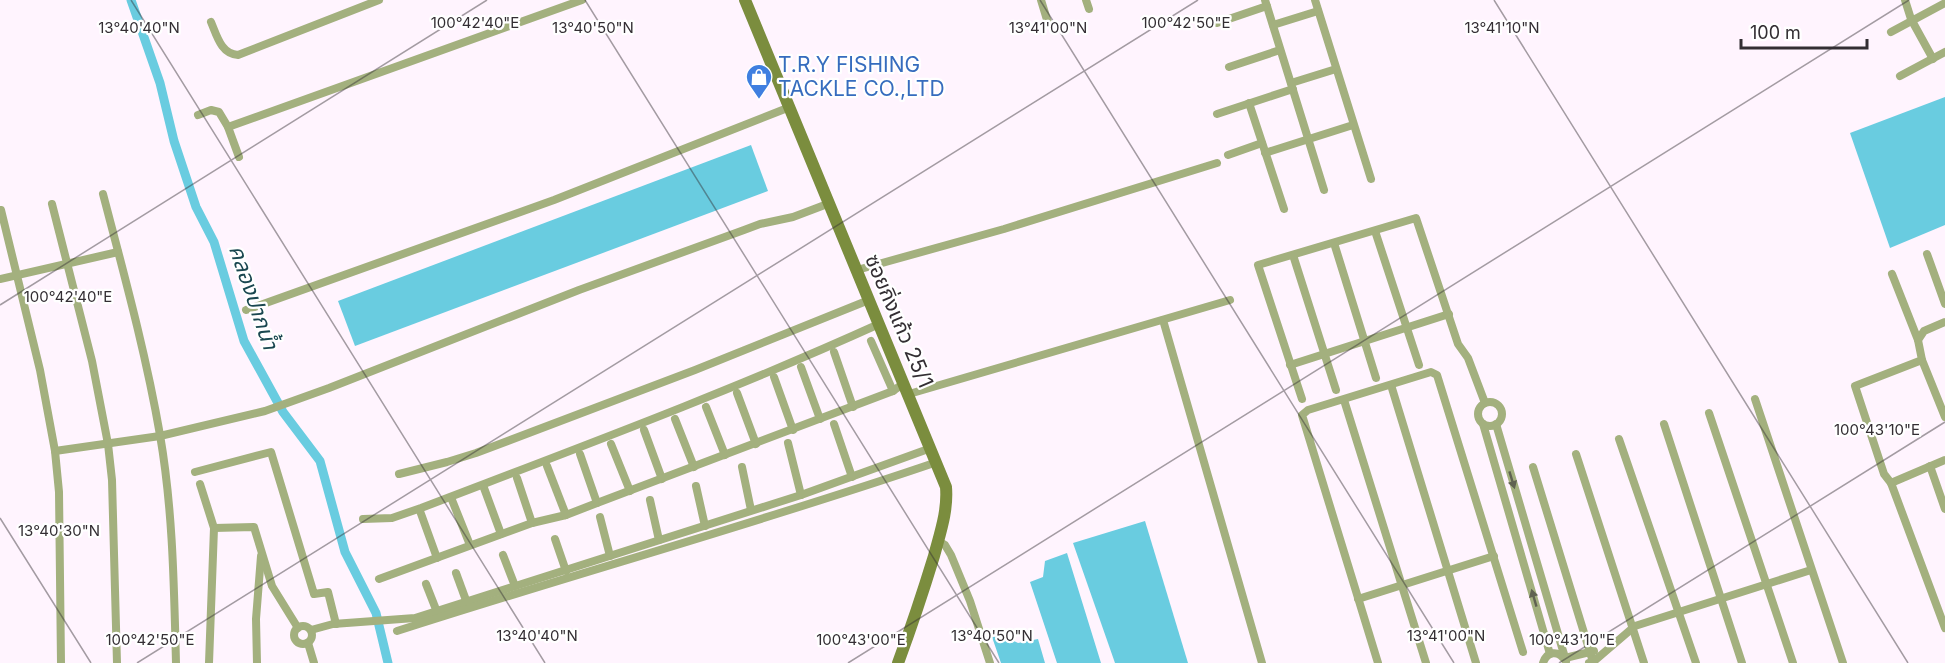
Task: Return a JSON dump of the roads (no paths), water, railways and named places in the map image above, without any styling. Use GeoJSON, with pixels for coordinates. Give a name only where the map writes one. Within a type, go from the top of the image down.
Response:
{"type":"FeatureCollection","features":[{"type":"Feature","properties":{"kind":"street"},"geometry":{"type":"LineString","coordinates":[[211,22],[225,51],[238,55],[379,0]]}},
{"type":"Feature","properties":{"kind":"street"},"geometry":{"type":"LineString","coordinates":[[228,128],[582,0]]}},
{"type":"Feature","properties":{"kind":"street","name":"ซอยกิ่งแก้ว 25/1"},"geometry":{"type":"LineString","coordinates":[[746,0],[946,487],[947,502],[938,541],[898,663]]}},
{"type":"Feature","properties":{"kind":"street"},"geometry":{"type":"LineString","coordinates":[[1041,0],[1048,23]]}},
{"type":"Feature","properties":{"kind":"street"},"geometry":{"type":"LineString","coordinates":[[1315,0],[1371,179]]}},
{"type":"Feature","properties":{"kind":"street"},"geometry":{"type":"LineString","coordinates":[[1905,0],[1912,21],[1933,59]]}},
{"type":"Feature","properties":{"kind":"street"},"geometry":{"type":"LineString","coordinates":[[1217,23],[1266,3],[1324,190]]}},
{"type":"Feature","properties":{"kind":"street"},"geometry":{"type":"LineString","coordinates":[[1891,32],[1945,3]]}},
{"type":"Feature","properties":{"kind":"street"},"geometry":{"type":"LineString","coordinates":[[1273,25],[1318,11]]}},
{"type":"Feature","properties":{"kind":"street"},"geometry":{"type":"LineString","coordinates":[[1228,67],[1280,50]]}},
{"type":"Feature","properties":{"kind":"street"},"geometry":{"type":"LineString","coordinates":[[1900,76],[1945,52]]}},
{"type":"Feature","properties":{"kind":"street"},"geometry":{"type":"LineString","coordinates":[[1217,114],[1336,69]]}},
{"type":"Feature","properties":{"kind":"street"},"geometry":{"type":"LineString","coordinates":[[1249,103],[1284,209]]}},
{"type":"Feature","properties":{"kind":"street"},"geometry":{"type":"LineString","coordinates":[[246,310],[554,200],[790,106]]}},
{"type":"Feature","properties":{"kind":"street"},"geometry":{"type":"LineString","coordinates":[[198,115],[215,110],[222,115],[239,157]]}},
{"type":"Feature","properties":{"kind":"street"},"geometry":{"type":"LineString","coordinates":[[1265,153],[1353,125]]}},
{"type":"Feature","properties":{"kind":"street"},"geometry":{"type":"LineString","coordinates":[[1228,155],[1262,144]]}},
{"type":"Feature","properties":{"kind":"street"},"geometry":{"type":"LineString","coordinates":[[857,270],[1004,229],[1217,164]]}},
{"type":"Feature","properties":{"kind":"street"},"geometry":{"type":"LineString","coordinates":[[103,194],[147,370],[160,436],[172,539],[176,663]]}},
{"type":"Feature","properties":{"kind":"street"},"geometry":{"type":"LineString","coordinates":[[55,451],[160,436],[265,411],[579,290],[760,224],[793,217],[830,203]]}},
{"type":"Feature","properties":{"kind":"street"},"geometry":{"type":"LineString","coordinates":[[52,204],[92,361],[108,444],[112,480],[117,663]]}},
{"type":"Feature","properties":{"kind":"street"},"geometry":{"type":"LineString","coordinates":[[1,210],[40,370],[55,451],[59,492],[61,663]]}},
{"type":"Feature","properties":{"kind":"street"},"geometry":{"type":"LineString","coordinates":[[1302,399],[1258,265],[1416,218],[1458,344],[1468,358],[1485,403]]}},
{"type":"Feature","properties":{"kind":"street"},"geometry":{"type":"LineString","coordinates":[[1375,231],[1419,365]]}},
{"type":"Feature","properties":{"kind":"street"},"geometry":{"type":"LineString","coordinates":[[1334,243],[1376,378]]}},
{"type":"Feature","properties":{"kind":"street"},"geometry":{"type":"LineString","coordinates":[[0,279],[118,252]]}},
{"type":"Feature","properties":{"kind":"street"},"geometry":{"type":"LineString","coordinates":[[1927,254],[1945,304]]}},
{"type":"Feature","properties":{"kind":"street"},"geometry":{"type":"LineString","coordinates":[[1293,255],[1336,390]]}},
{"type":"Feature","properties":{"kind":"street"},"geometry":{"type":"LineString","coordinates":[[1892,274],[1945,417]]}},
{"type":"Feature","properties":{"kind":"street"},"geometry":{"type":"LineString","coordinates":[[399,474],[476,453],[695,370],[870,300]]}},
{"type":"Feature","properties":{"kind":"street"},"geometry":{"type":"LineString","coordinates":[[379,579],[532,523],[566,514],[630,491],[893,391],[1163,320],[1230,300]]}},
{"type":"Feature","properties":{"kind":"street"},"geometry":{"type":"LineString","coordinates":[[1290,365],[1449,314]]}},
{"type":"Feature","properties":{"kind":"street"},"geometry":{"type":"LineString","coordinates":[[1163,320],[1262,663]]}},
{"type":"Feature","properties":{"kind":"street"},"geometry":{"type":"LineString","coordinates":[[1918,340],[1924,332],[1945,322]]}},
{"type":"Feature","properties":{"kind":"street"},"geometry":{"type":"LineString","coordinates":[[363,519],[392,518],[421,508],[711,397],[879,324]]}},
{"type":"Feature","properties":{"kind":"street"},"geometry":{"type":"LineString","coordinates":[[871,340],[893,391]]}},
{"type":"Feature","properties":{"kind":"street"},"geometry":{"type":"LineString","coordinates":[[834,352],[852,407]]}},
{"type":"Feature","properties":{"kind":"street"},"geometry":{"type":"LineString","coordinates":[[1922,360],[1856,386],[1884,474],[1891,483],[1945,628]]}},
{"type":"Feature","properties":{"kind":"street"},"geometry":{"type":"LineString","coordinates":[[801,367],[820,419]]}},
{"type":"Feature","properties":{"kind":"street"},"geometry":{"type":"LineString","coordinates":[[1378,663],[1302,417],[1303,412],[1308,410],[1431,372],[1437,375],[1523,652]]}},
{"type":"Feature","properties":{"kind":"street"},"geometry":{"type":"LineString","coordinates":[[774,377],[793,430]]}},
{"type":"Feature","properties":{"kind":"street"},"geometry":{"type":"LineString","coordinates":[[1391,385],[1476,663]]}},
{"type":"Feature","properties":{"kind":"street"},"geometry":{"type":"LineString","coordinates":[[737,393],[756,444]]}},
{"type":"Feature","properties":{"kind":"street"},"geometry":{"type":"LineString","coordinates":[[1755,399],[1843,663]]}},
{"type":"Feature","properties":{"kind":"street"},"geometry":{"type":"LineString","coordinates":[[1344,400],[1426,663]]}},
{"type":"Feature","properties":{"kind":"street"},"geometry":{"type":"LineString","coordinates":[[1491,402],[1499,407],[1501,416],[1496,424],[1490,426],[1484,424],[1479,419],[1478,413],[1480,407],[1491,402]]}},
{"type":"Feature","properties":{"kind":"street"},"geometry":{"type":"LineString","coordinates":[[706,407],[725,455]]}},
{"type":"Feature","properties":{"kind":"street"},"geometry":{"type":"LineString","coordinates":[[1709,413],[1793,663]]}},
{"type":"Feature","properties":{"kind":"street"},"geometry":{"type":"LineString","coordinates":[[675,419],[694,467]]}},
{"type":"Feature","properties":{"kind":"street"},"geometry":{"type":"LineString","coordinates":[[834,424],[852,477]]}},
{"type":"Feature","properties":{"kind":"street"},"geometry":{"type":"LineString","coordinates":[[1484,424],[1550,654]]}},
{"type":"Feature","properties":{"kind":"street"},"geometry":{"type":"LineString","coordinates":[[1496,424],[1566,660]]}},
{"type":"Feature","properties":{"kind":"street"},"geometry":{"type":"LineString","coordinates":[[1664,424],[1742,663]]}},
{"type":"Feature","properties":{"kind":"street"},"geometry":{"type":"LineString","coordinates":[[644,430],[662,479]]}},
{"type":"Feature","properties":{"kind":"street"},"geometry":{"type":"LineString","coordinates":[[1619,439],[1696,663]]}},
{"type":"Feature","properties":{"kind":"street"},"geometry":{"type":"LineString","coordinates":[[788,443],[801,495]]}},
{"type":"Feature","properties":{"kind":"street"},"geometry":{"type":"LineString","coordinates":[[611,444],[630,491]]}},
{"type":"Feature","properties":{"kind":"street"},"geometry":{"type":"LineString","coordinates":[[310,630],[312,637],[308,643],[302,644],[296,640],[294,634],[298,628],[305,627],[310,630],[334,624],[415,618],[437,612],[801,495],[931,448]]}},
{"type":"Feature","properties":{"kind":"street"},"geometry":{"type":"LineString","coordinates":[[195,472],[271,452],[314,594],[328,592],[334,624]]}},
{"type":"Feature","properties":{"kind":"street"},"geometry":{"type":"LineString","coordinates":[[579,454],[597,503]]}},
{"type":"Feature","properties":{"kind":"street"},"geometry":{"type":"LineString","coordinates":[[1576,454],[1644,663]]}},
{"type":"Feature","properties":{"kind":"street"},"geometry":{"type":"LineString","coordinates":[[1891,483],[1945,460]]}},
{"type":"Feature","properties":{"kind":"street"},"geometry":{"type":"LineString","coordinates":[[397,631],[937,462]]}},
{"type":"Feature","properties":{"kind":"street"},"geometry":{"type":"LineString","coordinates":[[547,466],[566,514]]}},
{"type":"Feature","properties":{"kind":"street"},"geometry":{"type":"LineString","coordinates":[[1930,466],[1945,509]]}},
{"type":"Feature","properties":{"kind":"street"},"geometry":{"type":"LineString","coordinates":[[742,467],[751,510]]}},
{"type":"Feature","properties":{"kind":"street"},"geometry":{"type":"LineString","coordinates":[[1533,467],[1590,651],[1591,662],[1633,628],[1811,570]]}},
{"type":"Feature","properties":{"kind":"street"},"geometry":{"type":"LineString","coordinates":[[517,478],[532,523]]}},
{"type":"Feature","properties":{"kind":"street"},"geometry":{"type":"LineString","coordinates":[[200,484],[214,528],[209,663]]}},
{"type":"Feature","properties":{"kind":"street"},"geometry":{"type":"LineString","coordinates":[[696,486],[705,526]]}},
{"type":"Feature","properties":{"kind":"street"},"geometry":{"type":"LineString","coordinates":[[484,488],[501,534]]}},
{"type":"Feature","properties":{"kind":"street"},"geometry":{"type":"LineString","coordinates":[[452,500],[470,545]]}},
{"type":"Feature","properties":{"kind":"street"},"geometry":{"type":"LineString","coordinates":[[650,500],[659,540]]}},
{"type":"Feature","properties":{"kind":"street"},"geometry":{"type":"LineString","coordinates":[[420,511],[437,558]]}},
{"type":"Feature","properties":{"kind":"street"},"geometry":{"type":"LineString","coordinates":[[600,517],[610,556]]}},
{"type":"Feature","properties":{"kind":"street"},"geometry":{"type":"LineString","coordinates":[[214,528],[254,527],[272,586],[298,628]]}},
{"type":"Feature","properties":{"kind":"street"},"geometry":{"type":"LineString","coordinates":[[555,539],[566,571]]}},
{"type":"Feature","properties":{"kind":"street"},"geometry":{"type":"LineString","coordinates":[[938,541],[945,545],[951,555],[970,600],[990,663]]}},
{"type":"Feature","properties":{"kind":"street"},"geometry":{"type":"LineString","coordinates":[[1520,548],[1532,546]]}},
{"type":"Feature","properties":{"kind":"street"},"geometry":{"type":"LineString","coordinates":[[257,663],[256,619],[261,550]]}},
{"type":"Feature","properties":{"kind":"street"},"geometry":{"type":"LineString","coordinates":[[503,555],[515,586]]}},
{"type":"Feature","properties":{"kind":"street"},"geometry":{"type":"LineString","coordinates":[[1358,599],[1494,556]]}},
{"type":"Feature","properties":{"kind":"street"},"geometry":{"type":"LineString","coordinates":[[456,573],[466,603]]}},
{"type":"Feature","properties":{"kind":"street"},"geometry":{"type":"LineString","coordinates":[[426,584],[437,612]]}},
{"type":"Feature","properties":{"kind":"street"},"geometry":{"type":"LineString","coordinates":[[308,643],[314,663]]}},
{"type":"Feature","properties":{"kind":"street"},"geometry":{"type":"LineString","coordinates":[[1566,660],[1590,651],[1604,653]]}},
{"type":"Feature","properties":{"kind":"street"},"geometry":{"type":"LineString","coordinates":[[1543,663],[1550,654],[1560,654],[1566,660]]}},
{"type":"Feature","properties":{"kind":"water"},"geometry":{"type":"Polygon","coordinates":[[[1945,97],[1945,225],[1890,248],[1850,133],[1945,97]]]}},
{"type":"Feature","properties":{"kind":"water"},"geometry":{"type":"Polygon","coordinates":[[[751,145],[768,191],[355,346],[338,301],[751,145]]]}},
{"type":"Feature","properties":{"kind":"water"},"geometry":{"type":"Polygon","coordinates":[[[1145,521],[1188,663],[1115,663],[1073,543],[1145,521]]]}},
{"type":"Feature","properties":{"kind":"water"},"geometry":{"type":"Polygon","coordinates":[[[1067,553],[1101,663],[1057,663],[1030,582],[1043,577],[1045,561],[1067,553]]]}},
{"type":"Feature","properties":{"kind":"water"},"geometry":{"type":"Polygon","coordinates":[[[1004,636],[1018,643],[1038,639],[1045,663],[1001,663],[992,637],[1004,636]]]}},
{"type":"Feature","properties":{"kind":"waterway","name":"คลองปากน้ำ"},"geometry":{"type":"LineString","coordinates":[[131,0],[160,83],[174,141],[196,207],[214,242],[244,341],[283,412],[320,461],[345,552],[376,613],[388,663]]}},
{"type":"Feature","properties":{"kind":"place","name":"T.R.Y FISHING TACKLE CO.,LTD"},"geometry":{"type":"Point","coordinates":[759,100]}}]}
